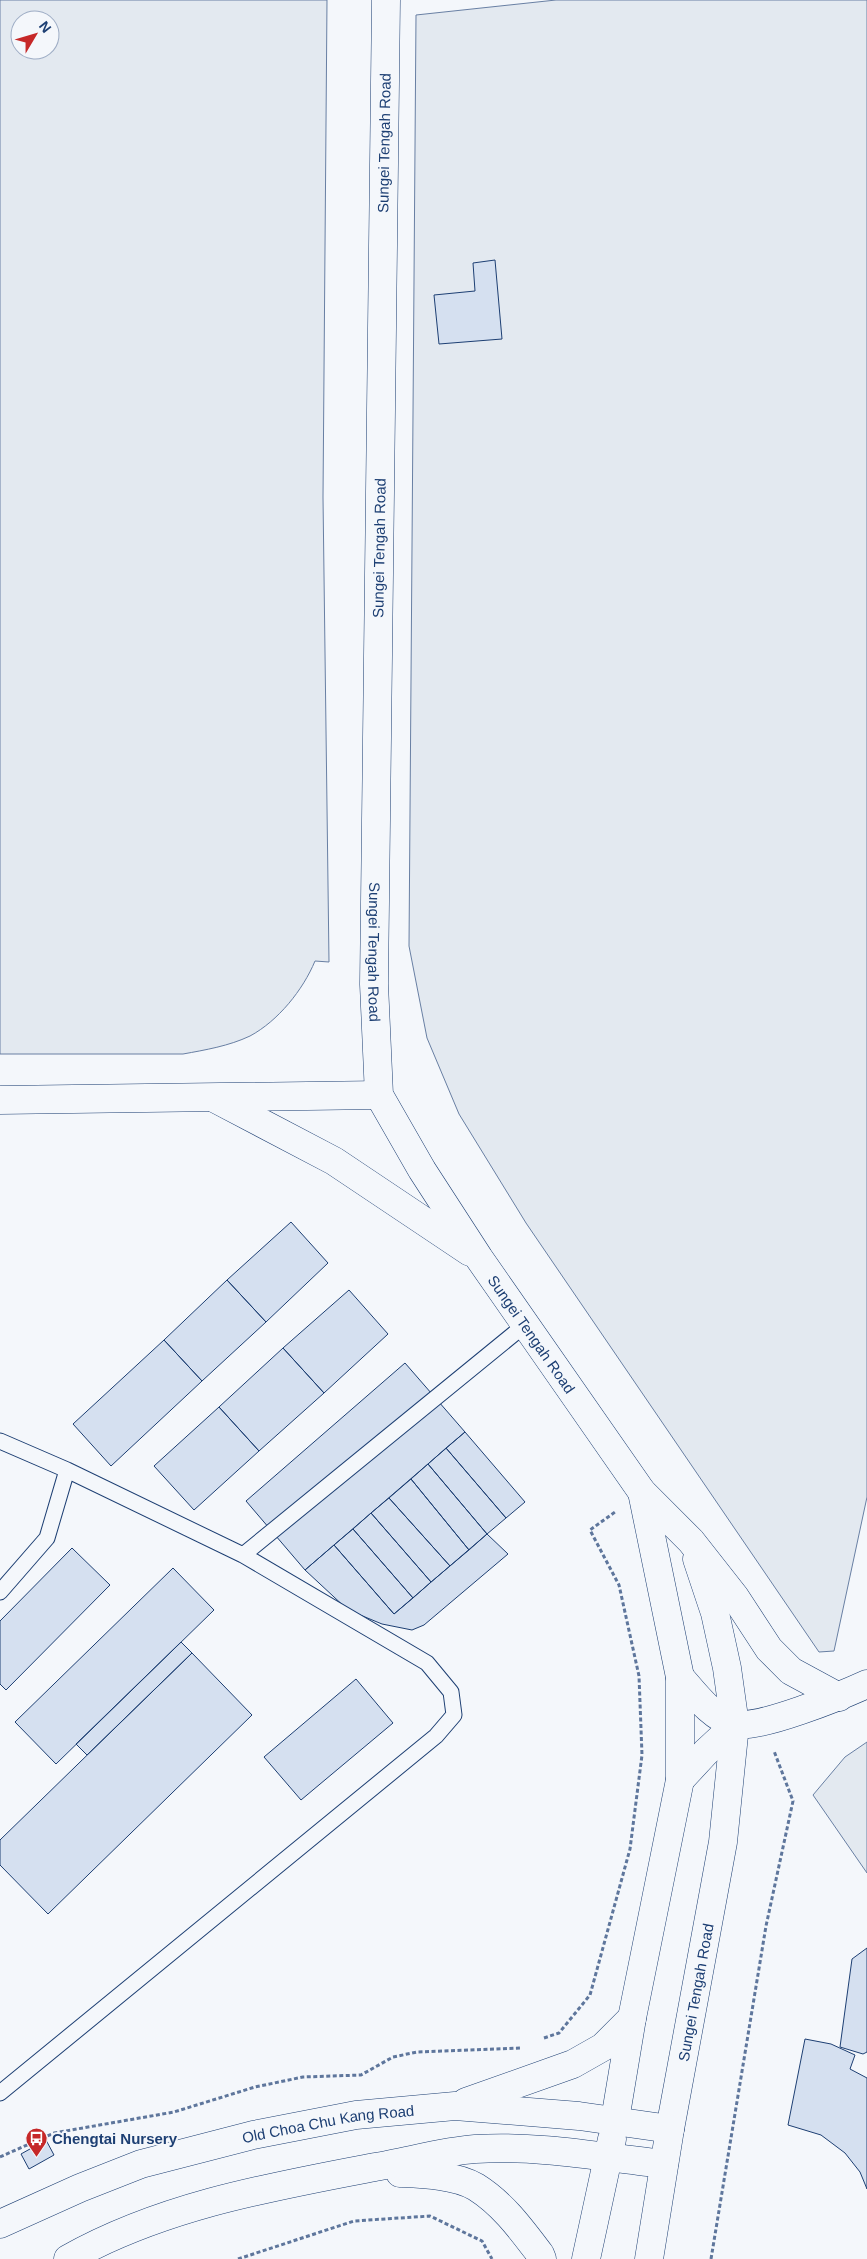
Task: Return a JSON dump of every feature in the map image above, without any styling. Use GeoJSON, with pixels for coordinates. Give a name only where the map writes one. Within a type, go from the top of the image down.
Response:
{"type":"FeatureCollection","features":[{"type":"Feature","properties":{"kind":"street","name":"Sungei Tengah Road"},"geometry":{"type":"LineString","coordinates":[[386,0],[374,984],[379,1095],[422,1170],[479,1258],[642,1492],[691,1542],[735,1597],[769,1649],[791,1671],[839,1697]]}},
{"type":"Feature","properties":{"kind":"street"},"geometry":{"type":"LineString","coordinates":[[0,1100],[379,1095]]}},
{"type":"Feature","properties":{"kind":"street"},"geometry":{"type":"LineString","coordinates":[[210,1096],[334,1161],[479,1258]]}},
{"type":"Feature","properties":{"kind":"street","name":"Sungei Tengah Road"},"geometry":{"type":"LineString","coordinates":[[586,2259],[608,2158],[632,2018],[680,1780],[680,1677],[642,1492]]}},
{"type":"Feature","properties":{"kind":"street","name":"Sungei Tengah Road"},"geometry":{"type":"LineString","coordinates":[[649,2259],[670,2128],[723,1842],[735,1724],[728,1668],[715,1613],[691,1542]]}},
{"type":"Feature","properties":{"kind":"street","name":"Sungei Tengah Road"},"geometry":{"type":"LineString","coordinates":[[680,1677],[707,1709],[735,1724]]}},
{"type":"Feature","properties":{"kind":"street"},"geometry":{"type":"LineString","coordinates":[[680,1780],[735,1724],[763,1722],[839,1697],[867,1684]]}},
{"type":"Feature","properties":{"kind":"street"},"geometry":{"type":"LineString","coordinates":[[455,2106],[573,2064],[603,2047],[632,2018]]}},
{"type":"Feature","properties":{"kind":"street","name":"Old Choa Chu Kang Road"},"geometry":{"type":"LineString","coordinates":[[0,2224],[80,2188],[141,2164],[244,2137],[356,2115],[455,2106],[615,2120],[670,2128]]}},
{"type":"Feature","properties":{"kind":"street"},"geometry":{"type":"LineString","coordinates":[[68,2259],[97,2243],[165,2216],[240,2194],[475,2149],[574,2151],[608,2158],[664,2164]]}},
{"type":"Feature","properties":{"kind":"street"},"geometry":{"type":"LineString","coordinates":[[361,2170],[438,2175],[475,2186],[511,2215],[542,2259]]}},
{"type":"Feature","properties":{"kind":"lane"},"geometry":{"type":"LineString","coordinates":[[243,1555],[526,1324]]}},
{"type":"Feature","properties":{"kind":"lane"},"geometry":{"type":"LineString","coordinates":[[0,1441],[67,1470],[243,1555],[427,1664],[451,1692],[454,1715],[436,1736],[3,2086]]}},
{"type":"Feature","properties":{"kind":"lane"},"geometry":{"type":"LineString","coordinates":[[0,1592],[47,1538],[67,1470]]}},
{"type":"Feature","properties":{"kind":"path"},"geometry":{"type":"LineString","coordinates":[[535,2042],[559,2033],[590,1995],[630,1849],[642,1755],[640,1676],[619,1585],[590,1530],[642,1492]]}},
{"type":"Feature","properties":{"kind":"path"},"geometry":{"type":"LineString","coordinates":[[711,2259],[766,1926],[793,1801],[763,1722]]}},
{"type":"Feature","properties":{"kind":"path"},"geometry":{"type":"LineString","coordinates":[[0,2157],[54,2133],[174,2112],[255,2087],[303,2078],[361,2075],[393,2057],[417,2052],[520,2048],[528,2045]]}},
{"type":"Feature","properties":{"kind":"path"},"geometry":{"type":"LineString","coordinates":[[238,2259],[354,2221],[430,2216],[482,2241],[492,2259]]}},
{"type":"Feature","properties":{"kind":"shaded area"},"geometry":{"type":"Polygon","coordinates":[[[0,0],[327,0],[323,497],[329,962],[315,961],[297,994],[280,1013],[260,1030],[250,1036],[225,1045],[183,1054],[0,1054],[0,0]]]}},
{"type":"Feature","properties":{"kind":"shaded area"},"geometry":{"type":"Polygon","coordinates":[[[556,0],[867,0],[867,1497],[834,1651],[819,1652],[526,1223],[459,1114],[427,1038],[409,946],[416,15],[556,0]]]}},
{"type":"Feature","properties":{"kind":"shaded area"},"geometry":{"type":"Polygon","coordinates":[[[867,1742],[867,1873],[813,1795],[845,1757],[867,1742]]]}},
{"type":"Feature","properties":{"kind":"building"},"geometry":{"type":"Polygon","coordinates":[[[495,260],[502,339],[439,344],[434,295],[475,291],[473,263],[495,260]]]}},
{"type":"Feature","properties":{"kind":"building"},"geometry":{"type":"Polygon","coordinates":[[[291,1222],[328,1263],[266,1322],[227,1280],[291,1222]]]}},
{"type":"Feature","properties":{"kind":"building"},"geometry":{"type":"Polygon","coordinates":[[[227,1280],[266,1322],[202,1381],[164,1340],[227,1280]]]}},
{"type":"Feature","properties":{"kind":"building"},"geometry":{"type":"Polygon","coordinates":[[[349,1290],[388,1334],[324,1393],[283,1348],[349,1290]]]}},
{"type":"Feature","properties":{"kind":"building"},"geometry":{"type":"Polygon","coordinates":[[[164,1340],[202,1381],[111,1466],[73,1424],[164,1340]]]}},
{"type":"Feature","properties":{"kind":"building"},"geometry":{"type":"Polygon","coordinates":[[[283,1348],[324,1393],[259,1451],[219,1407],[283,1348]]]}},
{"type":"Feature","properties":{"kind":"building"},"geometry":{"type":"Polygon","coordinates":[[[405,1363],[465,1432],[305,1570],[246,1501],[405,1363]]]}},
{"type":"Feature","properties":{"kind":"building"},"geometry":{"type":"Polygon","coordinates":[[[219,1407],[259,1451],[194,1510],[154,1466],[219,1407]]]}},
{"type":"Feature","properties":{"kind":"building"},"geometry":{"type":"Polygon","coordinates":[[[465,1432],[525,1502],[506,1518],[446,1448],[465,1432]]]}},
{"type":"Feature","properties":{"kind":"building"},"geometry":{"type":"Polygon","coordinates":[[[446,1448],[506,1518],[487,1534],[428,1464],[446,1448]]]}},
{"type":"Feature","properties":{"kind":"building"},"geometry":{"type":"Polygon","coordinates":[[[428,1464],[487,1534],[469,1550],[411,1479],[428,1464]]]}},
{"type":"Feature","properties":{"kind":"building"},"geometry":{"type":"Polygon","coordinates":[[[411,1479],[469,1550],[450,1566],[389,1498],[411,1479]]]}},
{"type":"Feature","properties":{"kind":"building"},"geometry":{"type":"Polygon","coordinates":[[[389,1498],[450,1566],[431,1582],[371,1513],[389,1498]]]}},
{"type":"Feature","properties":{"kind":"building"},"geometry":{"type":"Polygon","coordinates":[[[371,1513],[431,1582],[413,1598],[353,1529],[371,1513]]]}},
{"type":"Feature","properties":{"kind":"building"},"geometry":{"type":"Polygon","coordinates":[[[353,1529],[413,1598],[394,1614],[334,1545],[353,1529]]]}},
{"type":"Feature","properties":{"kind":"building"},"geometry":{"type":"Polygon","coordinates":[[[487,1534],[508,1554],[424,1625],[412,1630],[382,1624],[348,1610],[305,1570],[334,1545],[394,1614],[487,1534]]]}},
{"type":"Feature","properties":{"kind":"building"},"geometry":{"type":"Polygon","coordinates":[[[72,1548],[110,1585],[6,1690],[0,1684],[0,1621],[72,1548]]]}},
{"type":"Feature","properties":{"kind":"building"},"geometry":{"type":"Polygon","coordinates":[[[173,1568],[214,1610],[56,1764],[15,1722],[173,1568]]]}},
{"type":"Feature","properties":{"kind":"building"},"geometry":{"type":"Polygon","coordinates":[[[181,1642],[192,1653],[87,1755],[76,1744],[181,1642]]]}},
{"type":"Feature","properties":{"kind":"building"},"geometry":{"type":"Polygon","coordinates":[[[192,1653],[252,1715],[48,1914],[0,1865],[0,1840],[192,1653]]]}},
{"type":"Feature","properties":{"kind":"building"},"geometry":{"type":"Polygon","coordinates":[[[356,1679],[393,1723],[301,1800],[264,1757],[356,1679]]]}},
{"type":"Feature","properties":{"kind":"building"},"geometry":{"type":"Polygon","coordinates":[[[867,1948],[867,2052],[863,2054],[840,2047],[852,1959],[867,1948]]]}},
{"type":"Feature","properties":{"kind":"building"},"geometry":{"type":"Polygon","coordinates":[[[805,2039],[831,2044],[855,2055],[850,2069],[867,2078],[867,2189],[860,2172],[845,2153],[821,2135],[788,2125],[805,2039]]]}},
{"type":"Feature","properties":{"kind":"building"},"geometry":{"type":"Polygon","coordinates":[[[46,2140],[54,2155],[29,2169],[21,2154],[46,2140]]]}},
{"type":"Feature","properties":{"kind":"place","name":"Chengtai Nursery"},"geometry":{"type":"Point","coordinates":[36,2157]}}]}
